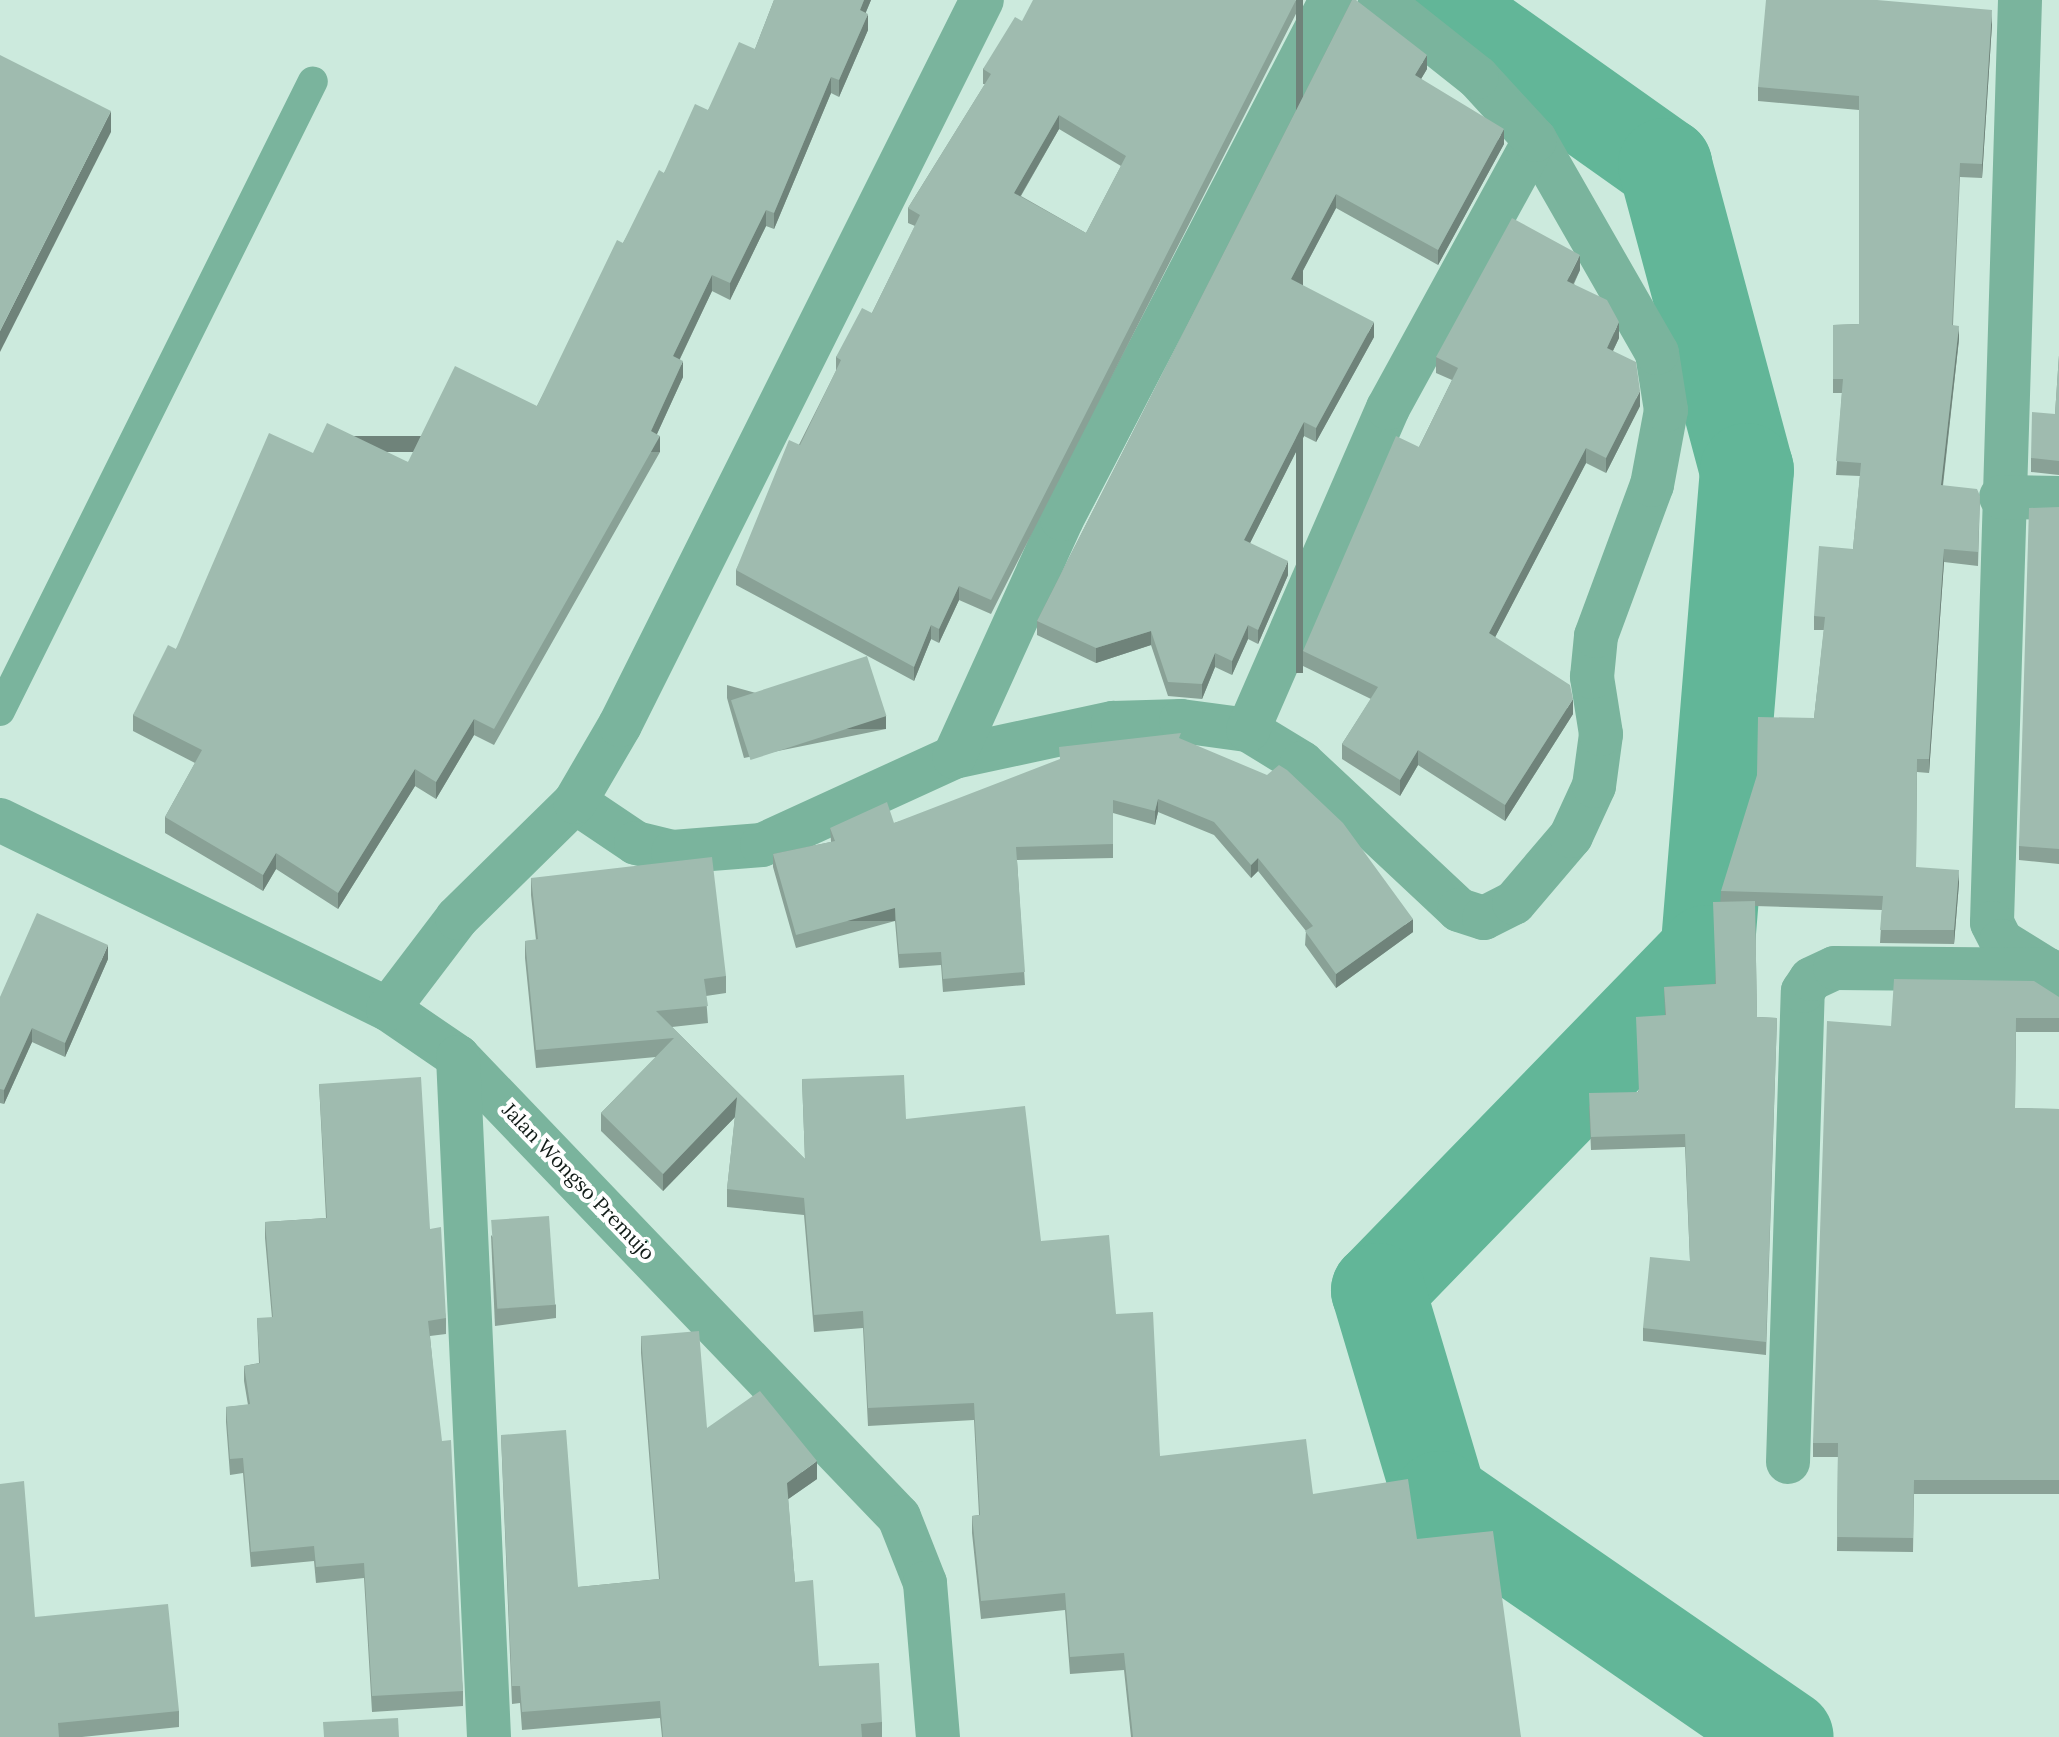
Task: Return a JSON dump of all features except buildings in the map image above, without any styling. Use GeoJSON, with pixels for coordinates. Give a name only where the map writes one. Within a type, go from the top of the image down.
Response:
{"type":"FeatureCollection","features":[{"type":"Feature","properties":{"kind":"street"},"geometry":{"type":"LineString","coordinates":[[388,1009],[457,918],[575,802],[620,725],[982,0]]}},
{"type":"Feature","properties":{"kind":"street"},"geometry":{"type":"LineString","coordinates":[[954,757],[1062,519],[1331,0]]}},
{"type":"Feature","properties":{"kind":"street"},"geometry":{"type":"LineString","coordinates":[[575,802],[636,843],[673,852],[762,845],[954,757],[1113,723],[1181,721],[1248,730],[1302,763],[1459,910],[1484,918],[1514,903],[1571,836],[1594,786],[1601,734],[1592,677],[1596,636],[1652,485],[1666,410],[1657,353],[1535,140],[1477,77],[1380,0]]}},
{"type":"Feature","properties":{"kind":"street"},"geometry":{"type":"LineString","coordinates":[[2020,0],[2001,497],[1992,923],[2001,941],[2054,978]]}},
{"type":"Feature","properties":{"kind":"street"},"geometry":{"type":"LineString","coordinates":[[1248,730],[1388,408],[1535,140]]}},
{"type":"Feature","properties":{"kind":"street"},"geometry":{"type":"LineString","coordinates":[[2001,497],[2059,498]]}},
{"type":"Feature","properties":{"kind":"street","name":"Jalan Wongso Premujo"},"geometry":{"type":"LineString","coordinates":[[0,820],[388,1009],[458,1057],[899,1517],[925,1583],[938,1737]]}},
{"type":"Feature","properties":{"kind":"street"},"geometry":{"type":"LineString","coordinates":[[1788,1462],[1803,991],[1811,979],[1835,968],[2054,978]]}},
{"type":"Feature","properties":{"kind":"street"},"geometry":{"type":"LineString","coordinates":[[458,1057],[489,1737]]}},
{"type":"Feature","properties":{"kind":"lane"},"geometry":{"type":"LineString","coordinates":[[0,711],[313,81]]}},
{"type":"Feature","properties":{"kind":"waterway"},"geometry":{"type":"LineString","coordinates":[[1432,0],[1665,165],[1747,470],[1707,952],[1378,1290],[1440,1498],[1787,1737]]}}]}
